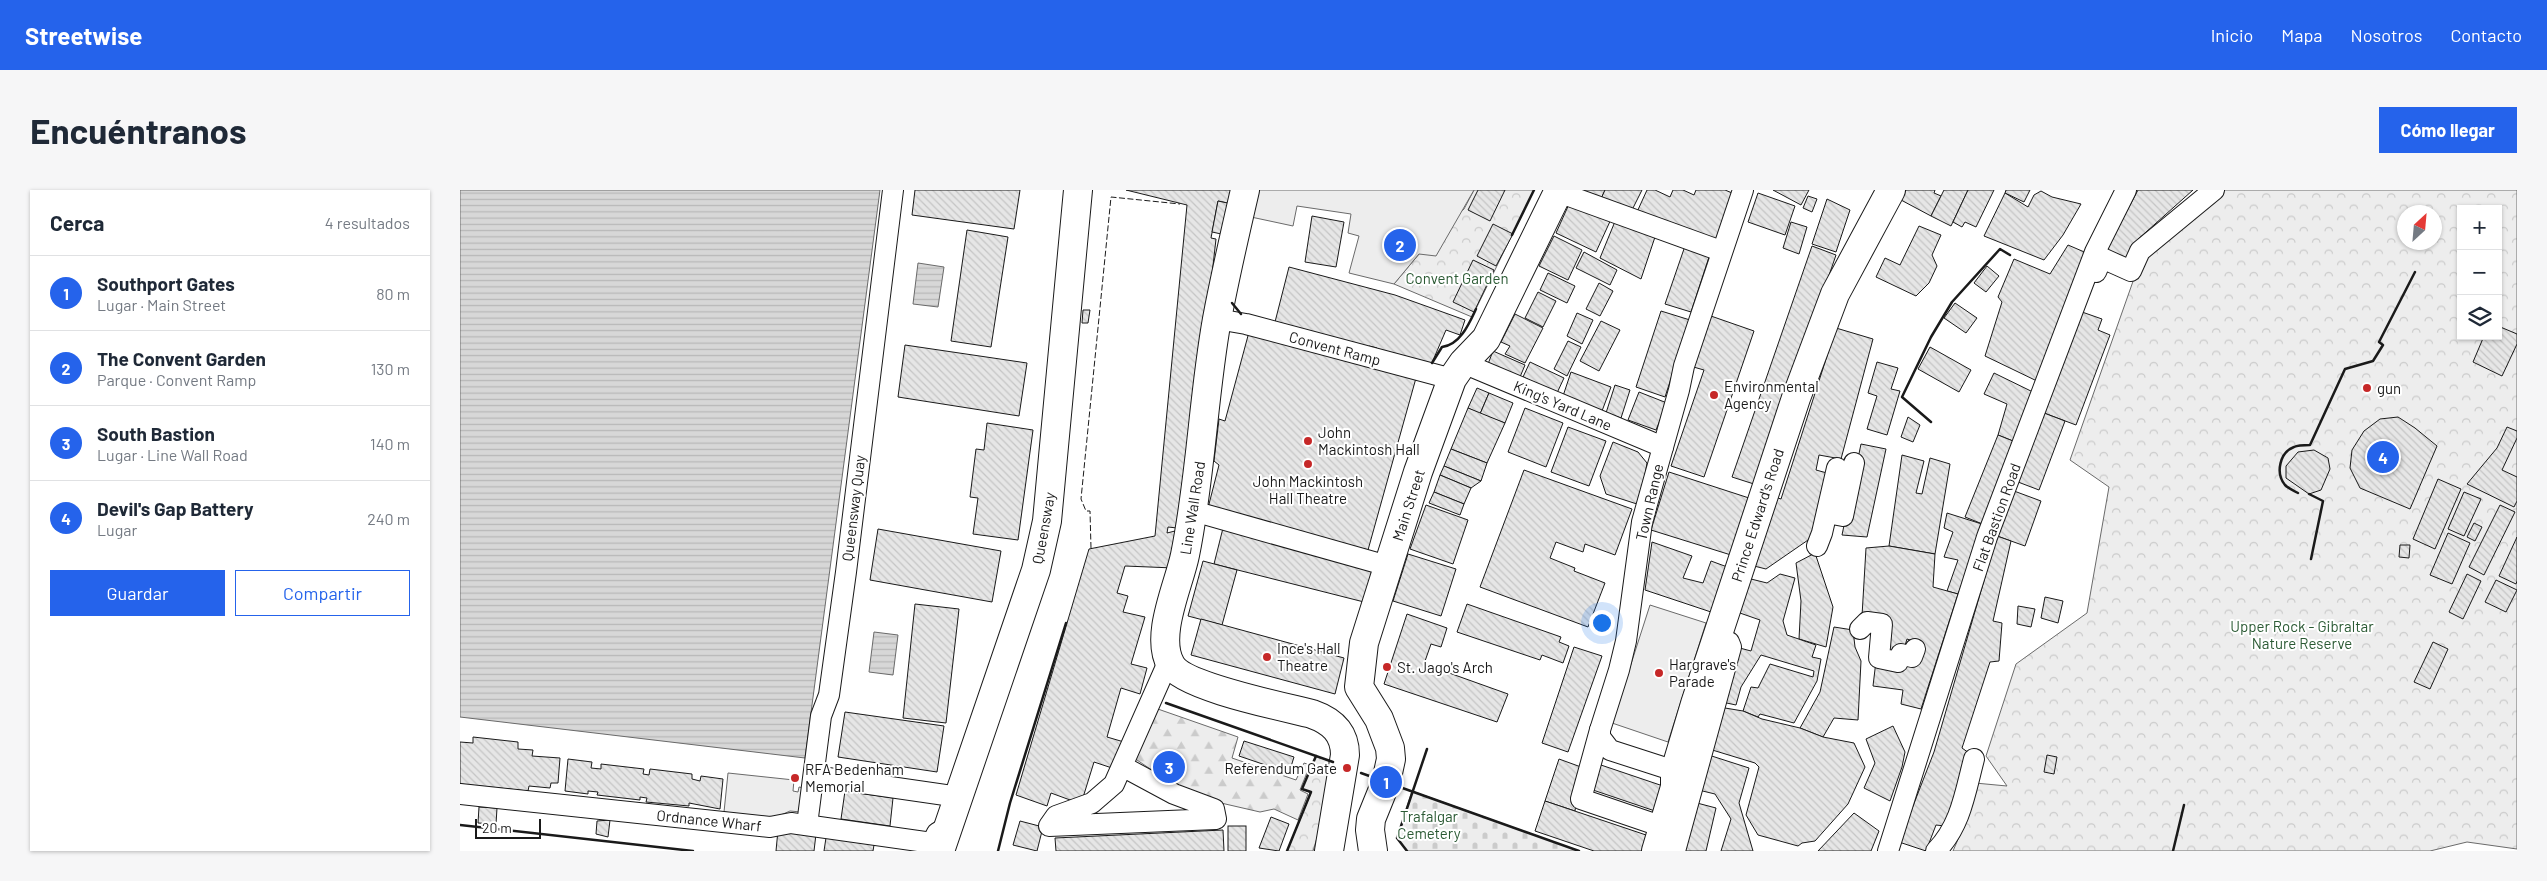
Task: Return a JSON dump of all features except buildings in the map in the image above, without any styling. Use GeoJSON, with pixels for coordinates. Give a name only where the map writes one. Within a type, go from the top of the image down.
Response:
{"type":"FeatureCollection","features":[{"type":"Feature","properties":{"kind":"street","name":"Queensway Quay"},"geometry":{"type":"LineString","coordinates":[[807,825],[821,716],[829,695],[846,572],[893,190]]}},
{"type":"Feature","properties":{"kind":"street","name":"Queensway"},"geometry":{"type":"LineString","coordinates":[[940,851],[1036,570],[1047,521],[1078,190]]}},
{"type":"Feature","properties":{"kind":"street","name":"Line Wall Road"},"geometry":{"type":"LineString","coordinates":[[1169,660],[1166,645],[1167,624],[1183,566],[1193,511],[1217,319],[1245,190]]}},
{"type":"Feature","properties":{"kind":"street","name":"Town Range"},"geometry":{"type":"LineString","coordinates":[[1669,840],[1581,799],[1624,649],[1642,522],[1662,447],[1680,390],[1684,366],[1743,190]]}},
{"type":"Feature","properties":{"kind":"street","name":"Prince Edward's Road"},"geometry":{"type":"LineString","coordinates":[[1669,840],[1675,771],[1716,637],[1796,398],[1830,305],[1890,190]]}},
{"type":"Feature","properties":{"kind":"street","name":"Flat Bastion Road"},"geometry":{"type":"LineString","coordinates":[[1888,851],[1987,538],[2102,235],[2126,190]]}},
{"type":"Feature","properties":{"kind":"street"},"geometry":{"type":"LineString","coordinates":[[2089,269],[2096,272],[2102,258],[2131,271],[2140,251],[2214,190]]}},
{"type":"Feature","properties":{"kind":"street"},"geometry":{"type":"LineString","coordinates":[[1559,191],[1722,251]]}},
{"type":"Feature","properties":{"kind":"street","name":"Main Street"},"geometry":{"type":"LineString","coordinates":[[1346,851],[1345,811],[1356,742],[1364,643],[1388,566],[1435,424],[1457,371],[1486,339],[1559,191]]}},
{"type":"Feature","properties":{"kind":"street","name":"Convent Ramp"},"geometry":{"type":"LineString","coordinates":[[1217,319],[1457,371]]}},
{"type":"Feature","properties":{"kind":"street","name":"King's Yard Lane"},"geometry":{"type":"LineString","coordinates":[[1457,371],[1662,447]]}},
{"type":"Feature","properties":{"kind":"street"},"geometry":{"type":"LineString","coordinates":[[1816,546],[1845,466]]}},
{"type":"Feature","properties":{"kind":"street"},"geometry":{"type":"LineString","coordinates":[[1193,511],[1388,566]]}},
{"type":"Feature","properties":{"kind":"street"},"geometry":{"type":"LineString","coordinates":[[1860,629],[1867,622],[1882,624],[1878,658],[1898,662],[1901,654],[1912,657],[1915,649]]}},
{"type":"Feature","properties":{"kind":"street"},"geometry":{"type":"LineString","coordinates":[[1669,840],[1731,647],[1729,642],[1716,637]]}},
{"type":"Feature","properties":{"kind":"street"},"geometry":{"type":"LineString","coordinates":[[1169,660],[1176,670],[1193,681],[1323,718],[1338,730],[1345,747],[1329,851]]}},
{"type":"Feature","properties":{"kind":"street"},"geometry":{"type":"LineString","coordinates":[[1122,766],[1174,794],[1214,809],[1216,819],[1049,826],[1056,816],[1092,803],[1114,784],[1169,660]]}},
{"type":"Feature","properties":{"kind":"street"},"geometry":{"type":"LineString","coordinates":[[1323,718],[1342,707],[1359,687],[1379,719],[1390,748],[1386,782],[1371,819],[1370,830],[1373,851]]}},
{"type":"Feature","properties":{"kind":"street"},"geometry":{"type":"LineString","coordinates":[[1600,730],[1600,737],[1610,750],[1675,771]]}},
{"type":"Feature","properties":{"kind":"street"},"geometry":{"type":"LineString","coordinates":[[1936,851],[1948,839],[1959,819],[1974,759]]}},
{"type":"Feature","properties":{"kind":"street"},"geometry":{"type":"LineString","coordinates":[[814,776],[959,797]]}},
{"type":"Feature","properties":{"kind":"street","name":"Ordnance Wharf"},"geometry":{"type":"LineString","coordinates":[[460,794],[770,827],[791,823],[932,843],[937,833],[949,826]]}},
{"type":"Feature","properties":{"kind":"green space"},"geometry":{"type":"Polygon","coordinates":[[[1258,190],[1474,190],[1436,256],[1419,254],[1394,284],[1349,273],[1359,236],[1348,233],[1351,214],[1297,206],[1293,226],[1251,217],[1258,190]]]}},
{"type":"Feature","properties":{"kind":"green space","name":"Convent Garden"},"geometry":{"type":"Polygon","coordinates":[[[1474,190],[1534,190],[1472,317],[1394,284],[1419,254],[1464,209],[1474,190]]]}},
{"type":"Feature","properties":{"kind":"green space","name":"Upper Rock - Gibraltar Nature Reserve"},"geometry":{"type":"Polygon","coordinates":[[[2223,190],[2517,190],[2517,849],[2467,842],[2430,851],[1953,851],[1965,823],[1975,783],[2007,786],[1986,756],[2016,664],[2087,613],[2109,487],[2070,460],[2143,253],[2223,190]]]}},
{"type":"Feature","properties":{"kind":"green space","name":"Hargrave's Parade"},"geometry":{"type":"Polygon","coordinates":[[[1650,605],[1706,623],[1668,742],[1612,723],[1650,605]]]}},
{"type":"Feature","properties":{"kind":"green space"},"geometry":{"type":"Polygon","coordinates":[[[1155,708],[1238,737],[1232,758],[1296,780],[1304,763],[1310,765],[1300,790],[1308,794],[1298,820],[1274,809],[1260,812],[1221,803],[1177,787],[1134,758],[1155,708]]]}},
{"type":"Feature","properties":{"kind":"green space"},"geometry":{"type":"Polygon","coordinates":[[[1316,756],[1339,765],[1313,851],[1287,851],[1311,793],[1302,789],[1316,756]]]}},
{"type":"Feature","properties":{"kind":"green space"},"geometry":{"type":"Polygon","coordinates":[[[728,773],[794,780],[793,791],[798,792],[799,787],[804,788],[801,812],[790,811],[774,818],[724,812],[728,773]]]}},
{"type":"Feature","properties":{"kind":"green space","name":"Trafalgar Cemetery"},"geometry":{"type":"Polygon","coordinates":[[[1412,791],[1579,851],[1407,851],[1397,838],[1412,791]]]}},
{"type":"Feature","properties":{"kind":"shaded area"},"geometry":{"type":"Polygon","coordinates":[[[460,190],[880,190],[805,758],[460,717],[460,190]]]}},
{"type":"Feature","properties":{"kind":"shaded area"},"geometry":{"type":"Polygon","coordinates":[[[918,263],[944,267],[938,307],[913,304],[918,263]]]}},
{"type":"Feature","properties":{"kind":"shaded area"},"geometry":{"type":"Polygon","coordinates":[[[874,632],[898,635],[893,675],[869,672],[874,632]]]}},
{"type":"Feature","properties":{"kind":"fence"},"geometry":{"type":"LineString","coordinates":[[1091,548],[1090,511],[1086,511],[1081,499],[1111,197],[1180,204]]}},
{"type":"Feature","properties":{"kind":"wall"},"geometry":{"type":"LineString","coordinates":[[1512,235],[1534,190]]}},
{"type":"Feature","properties":{"kind":"wall"},"geometry":{"type":"LineString","coordinates":[[1931,422],[1902,397],[1931,337],[1952,302],[2000,249],[2010,255]]}},
{"type":"Feature","properties":{"kind":"wall"},"geometry":{"type":"LineString","coordinates":[[2298,493],[2286,486],[2282,480],[2280,475],[2282,458],[2285,453],[2294,447],[2310,445],[2345,369],[2373,361],[2383,345],[2379,342],[2415,272]]}},
{"type":"Feature","properties":{"kind":"wall"},"geometry":{"type":"LineString","coordinates":[[1232,303],[1241,314]]}},
{"type":"Feature","properties":{"kind":"wall"},"geometry":{"type":"LineString","coordinates":[[1432,363],[1442,347],[1459,338],[1476,309]]}},
{"type":"Feature","properties":{"kind":"wall"},"geometry":{"type":"LineString","coordinates":[[2309,494],[2323,501],[2311,559]]}},
{"type":"Feature","properties":{"kind":"wall"},"geometry":{"type":"LineString","coordinates":[[998,851],[1010,803],[1066,623]]}},
{"type":"Feature","properties":{"kind":"wall"},"geometry":{"type":"LineString","coordinates":[[1166,703],[1333,762]]}},
{"type":"Feature","properties":{"kind":"wall"},"geometry":{"type":"LineString","coordinates":[[1407,851],[1397,838],[1427,749]]}},
{"type":"Feature","properties":{"kind":"wall"},"geometry":{"type":"LineString","coordinates":[[1287,851],[1311,792],[1302,789],[1316,756]]}},
{"type":"Feature","properties":{"kind":"wall"},"geometry":{"type":"LineString","coordinates":[[1361,773],[1375,778]]}},
{"type":"Feature","properties":{"kind":"wall"},"geometry":{"type":"LineString","coordinates":[[1394,785],[1579,851]]}},
{"type":"Feature","properties":{"kind":"wall"},"geometry":{"type":"LineString","coordinates":[[2173,851],[2184,805]]}},
{"type":"Feature","properties":{"kind":"wall"},"geometry":{"type":"LineString","coordinates":[[460,825],[693,851]]}},
{"type":"Feature","properties":{"kind":"place","name":"The Convent Garden"},"geometry":{"type":"Point","coordinates":[1400,245]}},
{"type":"Feature","properties":{"kind":"place","name":"gun"},"geometry":{"type":"Point","coordinates":[2367,388]}},
{"type":"Feature","properties":{"kind":"place","name":"Environmental Agency"},"geometry":{"type":"Point","coordinates":[1714,395]}},
{"type":"Feature","properties":{"kind":"place","name":"John Mackintosh Hall"},"geometry":{"type":"Point","coordinates":[1308,441]}},
{"type":"Feature","properties":{"kind":"place","name":"Devil's Gap Battery"},"geometry":{"type":"Point","coordinates":[2383,457]}},
{"type":"Feature","properties":{"kind":"place","name":"John Mackintosh Hall Theatre"},"geometry":{"type":"Point","coordinates":[1308,464]}},
{"type":"Feature","properties":{"kind":"place","name":"Ince's Hall Theatre"},"geometry":{"type":"Point","coordinates":[1267,657]}},
{"type":"Feature","properties":{"kind":"place","name":"St. Jago's Arch"},"geometry":{"type":"Point","coordinates":[1387,667]}},
{"type":"Feature","properties":{"kind":"place","name":"Hargrave's Parade"},"geometry":{"type":"Point","coordinates":[1659,673]}},
{"type":"Feature","properties":{"kind":"place","name":"South Bastion"},"geometry":{"type":"Point","coordinates":[1169,767]}},
{"type":"Feature","properties":{"kind":"place","name":"Referendum Gate"},"geometry":{"type":"Point","coordinates":[1347,768]}},
{"type":"Feature","properties":{"kind":"place","name":"RFA Bedenham Memorial"},"geometry":{"type":"Point","coordinates":[795,778]}},
{"type":"Feature","properties":{"kind":"place","name":"Southport Gates"},"geometry":{"type":"Point","coordinates":[1386,782]}}]}
